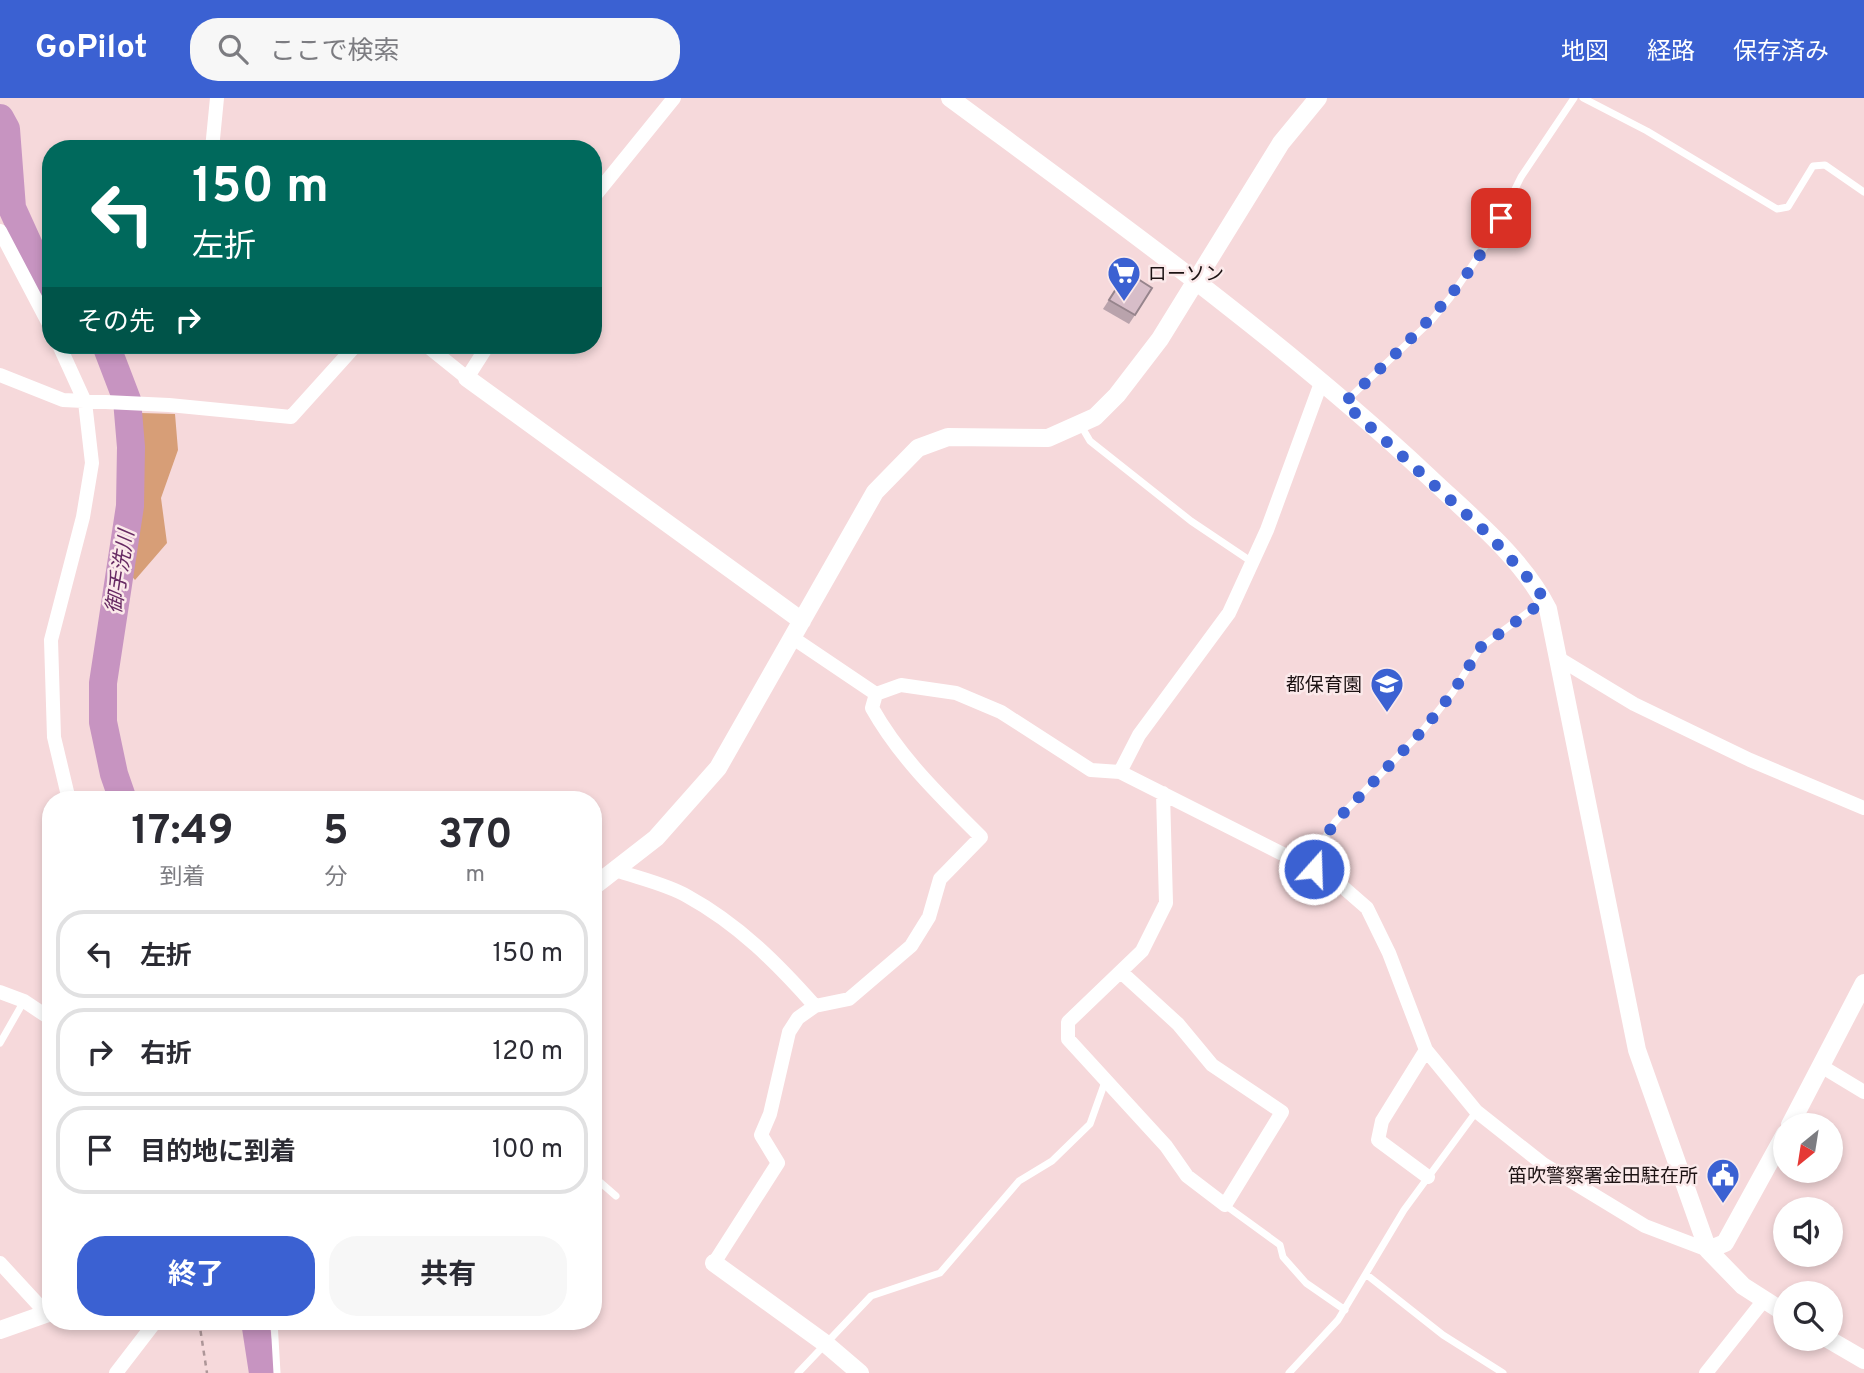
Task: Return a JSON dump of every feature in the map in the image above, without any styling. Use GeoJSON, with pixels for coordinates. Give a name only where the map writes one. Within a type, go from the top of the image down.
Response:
{"type":"FeatureCollection","features":[{"type":"Feature","properties":{"kind":"street"},"geometry":{"type":"LineString","coordinates":[[213,140],[217,98]]}},
{"type":"Feature","properties":{"kind":"street"},"geometry":{"type":"LineString","coordinates":[[602,187],[674,98]]}},
{"type":"Feature","properties":{"kind":"street"},"geometry":{"type":"LineString","coordinates":[[950,98],[1195,279],[1321,383],[1490,536],[1538,589],[1544,601],[1558,658],[1628,1017],[1637,1050],[1708,1250],[1725,1271],[1773,1305]]}},
{"type":"Feature","properties":{"kind":"street"},"geometry":{"type":"LineString","coordinates":[[602,880],[656,838],[718,768],[875,492],[918,448],[948,437],[1048,438],[1095,417],[1117,395],[1160,339],[1281,143],[1318,98]]}},
{"type":"Feature","properties":{"kind":"street"},"geometry":{"type":"LineString","coordinates":[[0,230],[42,311]]}},
{"type":"Feature","properties":{"kind":"street"},"geometry":{"type":"LineString","coordinates":[[63,354],[85,402],[92,463],[83,517],[51,640],[54,737],[67,791]]}},
{"type":"Feature","properties":{"kind":"street"},"geometry":{"type":"LineString","coordinates":[[0,375],[63,401],[169,405],[291,417],[348,354]]}},
{"type":"Feature","properties":{"kind":"street"},"geometry":{"type":"LineString","coordinates":[[438,354],[802,621]]}},
{"type":"Feature","properties":{"kind":"street"},"geometry":{"type":"LineString","coordinates":[[467,377],[482,354]]}},
{"type":"Feature","properties":{"kind":"street"},"geometry":{"type":"LineString","coordinates":[[1120,772],[1139,735],[1229,613],[1252,562],[1321,383]]}},
{"type":"Feature","properties":{"kind":"street"},"geometry":{"type":"LineString","coordinates":[[793,638],[876,694]]}},
{"type":"Feature","properties":{"kind":"street"},"geometry":{"type":"LineString","coordinates":[[1558,658],[1634,704],[1750,760],[1864,807]]}},
{"type":"Feature","properties":{"kind":"street"},"geometry":{"type":"LineString","coordinates":[[876,694],[901,685],[956,693],[1001,712],[1091,770],[1120,772],[1336,881],[1367,908],[1389,953],[1426,1050],[1476,1111],[1543,1164],[1645,1226],[1708,1250],[1725,1243],[1773,1155]]}},
{"type":"Feature","properties":{"kind":"street"},"geometry":{"type":"LineString","coordinates":[[860,1373],[826,1344],[714,1263],[778,1163],[761,1135],[770,1114],[789,1032],[798,1018],[815,1006],[849,999],[911,946],[929,917],[940,878],[981,837],[924,781],[881,724],[872,708],[876,694]]}},
{"type":"Feature","properties":{"kind":"street"},"geometry":{"type":"LineString","coordinates":[[1121,972],[1178,1024],[1212,1065],[1282,1112],[1225,1205],[1187,1176],[1166,1146],[1068,1039],[1068,1022],[1142,951],[1166,903],[1163,793]]}},
{"type":"Feature","properties":{"kind":"street"},"geometry":{"type":"LineString","coordinates":[[615,870],[685,894],[720,917],[768,954],[815,1006]]}},
{"type":"Feature","properties":{"kind":"street"},"geometry":{"type":"LineString","coordinates":[[1796,1113],[1864,983]]}},
{"type":"Feature","properties":{"kind":"street"},"geometry":{"type":"LineString","coordinates":[[0,992],[24,1001],[42,1013]]}},
{"type":"Feature","properties":{"kind":"street"},"geometry":{"type":"LineString","coordinates":[[1426,1050],[1382,1121],[1378,1140],[1428,1177]]}},
{"type":"Feature","properties":{"kind":"street"},"geometry":{"type":"LineString","coordinates":[[1821,1066],[1864,1092]]}},
{"type":"Feature","properties":{"kind":"street"},"geometry":{"type":"LineString","coordinates":[[0,1263],[42,1306]]}},
{"type":"Feature","properties":{"kind":"street"},"geometry":{"type":"LineString","coordinates":[[1706,1373],[1764,1300]]}},
{"type":"Feature","properties":{"kind":"street"},"geometry":{"type":"LineString","coordinates":[[0,1331],[42,1316]]}},
{"type":"Feature","properties":{"kind":"street"},"geometry":{"type":"LineString","coordinates":[[116,1373],[143,1330]]}},
{"type":"Feature","properties":{"kind":"street"},"geometry":{"type":"LineString","coordinates":[[1843,1348],[1864,1360]]}},
{"type":"Feature","properties":{"kind":"lane"},"geometry":{"type":"LineString","coordinates":[[1344,403],[1431,320],[1450,298],[1490,239],[1521,177],[1574,98]]}},
{"type":"Feature","properties":{"kind":"lane"},"geometry":{"type":"LineString","coordinates":[[1583,98],[1647,131],[1777,209],[1787,207],[1813,166],[1825,165],[1864,192]]}},
{"type":"Feature","properties":{"kind":"lane"},"geometry":{"type":"LineString","coordinates":[[1080,424],[1090,441],[1191,521],[1252,562]]}},
{"type":"Feature","properties":{"kind":"lane"},"geometry":{"type":"LineString","coordinates":[[1314,869],[1321,844],[1335,822],[1424,729],[1453,692],[1481,647],[1544,601]]}},
{"type":"Feature","properties":{"kind":"lane"},"geometry":{"type":"LineString","coordinates":[[0,1043],[24,1001]]}},
{"type":"Feature","properties":{"kind":"lane"},"geometry":{"type":"LineString","coordinates":[[798,1373],[871,1296],[940,1273],[1019,1181],[1052,1161],[1090,1124],[1106,1080]]}},
{"type":"Feature","properties":{"kind":"lane"},"geometry":{"type":"LineString","coordinates":[[1289,1373],[1345,1310],[1404,1210],[1476,1111]]}},
{"type":"Feature","properties":{"kind":"lane"},"geometry":{"type":"LineString","coordinates":[[602,1184],[616,1196]]}},
{"type":"Feature","properties":{"kind":"lane"},"geometry":{"type":"LineString","coordinates":[[1225,1205],[1280,1245],[1283,1258],[1306,1283],[1345,1310]]}},
{"type":"Feature","properties":{"kind":"lane"},"geometry":{"type":"LineString","coordinates":[[1367,1275],[1443,1335],[1503,1373]]}},
{"type":"Feature","properties":{"kind":"lane"},"geometry":{"type":"LineString","coordinates":[[275,1330],[277,1373]]}},
{"type":"Feature","properties":{"kind":"path"},"geometry":{"type":"LineString","coordinates":[[200,1330],[206,1373]]}},
{"type":"Feature","properties":{"kind":"shaded area"},"geometry":{"type":"Polygon","coordinates":[[[141,413],[175,414],[178,450],[161,498],[167,543],[135,580],[128,572],[137,514],[137,428],[141,413]]]}},
{"type":"Feature","properties":{"kind":"building"},"geometry":{"type":"Polygon","coordinates":[[[1127,272],[1152,288],[1135,315],[1109,300],[1127,272]]]}},
{"type":"Feature","properties":{"kind":"waterway","name":"御手洗川"},"geometry":{"type":"LineString","coordinates":[[0,118],[6,129],[12,208],[42,274]]}},
{"type":"Feature","properties":{"kind":"waterway","name":"御手洗川"},"geometry":{"type":"LineString","coordinates":[[109,354],[127,400],[131,447],[130,506],[103,683],[103,722],[120,791]]}},
{"type":"Feature","properties":{"kind":"waterway","name":"御手洗川"},"geometry":{"type":"LineString","coordinates":[[256,1330],[263,1373]]}},
{"type":"Feature","properties":{"kind":"place","name":"ローソン"},"geometry":{"type":"Point","coordinates":[1124,303]}},
{"type":"Feature","properties":{"kind":"place","name":"都保育園"},"geometry":{"type":"Point","coordinates":[1387,714]}},
{"type":"Feature","properties":{"kind":"place","name":"笛吹警察署金田駐在所"},"geometry":{"type":"Point","coordinates":[1723,1205]}},
{"type":"Feature","properties":{"kind":"route"},"geometry":{"type":"LineString","coordinates":[[1314,869],[1321,844],[1335,822],[1424,729],[1453,692],[1481,647],[1510,623],[1544,601],[1538,589],[1490,536],[1410,460],[1344,403],[1431,320],[1450,298],[1501,218]]}}]}
